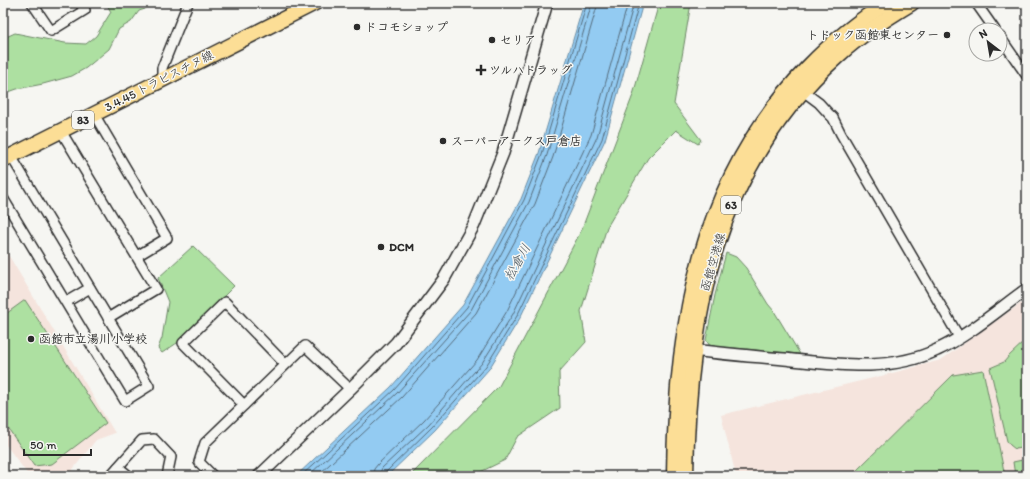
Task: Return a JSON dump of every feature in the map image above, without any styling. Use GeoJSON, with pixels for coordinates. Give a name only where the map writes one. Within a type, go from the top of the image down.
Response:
{"type":"FeatureCollection","features":[{"type":"Feature","properties":{"kind":"main road","name":"3.4.45 トラピスチヌ線"},"geometry":{"type":"LineString","coordinates":[[7,158],[315,3]]}},
{"type":"Feature","properties":{"kind":"main road","name":"函館空港線"},"geometry":{"type":"LineString","coordinates":[[674,476],[675,419],[688,349],[714,255],[734,197],[764,142],[783,115],[798,87],[835,41],[863,18],[886,3]]}},
{"type":"Feature","properties":{"kind":"main road","name":"函館空港線"},"geometry":{"type":"LineString","coordinates":[[798,87],[821,72],[852,44],[912,3]]}},
{"type":"Feature","properties":{"kind":"main road","name":"函館空港線"},"geometry":{"type":"LineString","coordinates":[[686,476],[690,391],[688,349]]}},
{"type":"Feature","properties":{"kind":"street"},"geometry":{"type":"LineString","coordinates":[[32,3],[51,31],[84,10],[80,3]]}},
{"type":"Feature","properties":{"kind":"street"},"geometry":{"type":"LineString","coordinates":[[162,79],[162,68],[188,3]]}},
{"type":"Feature","properties":{"kind":"street"},"geometry":{"type":"LineString","coordinates":[[259,476],[396,343],[444,279],[474,225],[503,153],[548,3]]}},
{"type":"Feature","properties":{"kind":"street"},"geometry":{"type":"LineString","coordinates":[[976,3],[989,22]]}},
{"type":"Feature","properties":{"kind":"street"},"geometry":{"type":"LineString","coordinates":[[1008,49],[1027,76]]}},
{"type":"Feature","properties":{"kind":"street"},"geometry":{"type":"LineString","coordinates":[[798,87],[819,103],[833,118],[840,134],[959,337]]}},
{"type":"Feature","properties":{"kind":"street"},"geometry":{"type":"LineString","coordinates":[[94,114],[167,238],[137,256]]}},
{"type":"Feature","properties":{"kind":"street"},"geometry":{"type":"LineString","coordinates":[[61,131],[156,289],[108,318]]}},
{"type":"Feature","properties":{"kind":"street"},"geometry":{"type":"LineString","coordinates":[[3,198],[125,401],[149,386],[90,288],[7,158]]}},
{"type":"Feature","properties":{"kind":"street"},"geometry":{"type":"LineString","coordinates":[[66,302],[90,288]]}},
{"type":"Feature","properties":{"kind":"street"},"geometry":{"type":"LineString","coordinates":[[688,349],[843,365],[873,366],[905,361],[936,351],[959,337],[1027,289]]}},
{"type":"Feature","properties":{"kind":"street"},"geometry":{"type":"LineString","coordinates":[[244,405],[183,343],[226,302],[285,364]]}},
{"type":"Feature","properties":{"kind":"street"},"geometry":{"type":"LineString","coordinates":[[213,476],[200,462],[205,443],[305,346],[350,389]]}},
{"type":"Feature","properties":{"kind":"street"},"geometry":{"type":"LineString","coordinates":[[110,476],[142,440],[154,439],[171,457],[167,476]]}},
{"type":"Feature","properties":{"kind":"street"},"geometry":{"type":"LineString","coordinates":[[118,467],[129,476]]}},
{"type":"Feature","properties":{"kind":"shaded area","name":"函館市立湯川小学校"},"geometry":{"type":"Polygon","coordinates":[[[3,246],[115,433],[96,440],[70,473],[70,476],[29,476],[3,441],[3,246]]]}},
{"type":"Feature","properties":{"kind":"shaded area"},"geometry":{"type":"Polygon","coordinates":[[[1027,299],[1027,476],[736,476],[721,415],[941,360],[1027,299]]]}},
{"type":"Feature","properties":{"kind":"green space"},"geometry":{"type":"Polygon","coordinates":[[[106,3],[151,3],[145,9],[139,11],[131,22],[119,29],[109,49],[86,68],[72,76],[17,89],[3,94],[3,43],[6,37],[15,33],[65,43],[86,44],[96,36],[111,12],[106,3]]]}},
{"type":"Feature","properties":{"kind":"green space"},"geometry":{"type":"Polygon","coordinates":[[[659,3],[691,3],[674,104],[701,140],[698,144],[676,130],[648,158],[607,227],[581,311],[586,342],[559,372],[560,408],[517,437],[505,460],[472,476],[410,476],[499,386],[581,231],[633,95],[659,3]]]}},
{"type":"Feature","properties":{"kind":"green space"},"geometry":{"type":"Polygon","coordinates":[[[193,246],[234,286],[177,343],[162,353],[158,348],[162,338],[168,302],[158,278],[193,246]]]}},
{"type":"Feature","properties":{"kind":"green space"},"geometry":{"type":"Polygon","coordinates":[[[726,253],[736,257],[746,268],[800,354],[710,346],[706,340],[715,295],[726,253]]]}},
{"type":"Feature","properties":{"kind":"green space","name":"函館市立湯川小学校"},"geometry":{"type":"Polygon","coordinates":[[[25,300],[106,423],[52,464],[34,466],[3,421],[3,316],[25,300]]]}},
{"type":"Feature","properties":{"kind":"green space"},"geometry":{"type":"Polygon","coordinates":[[[1027,339],[1027,447],[1015,449],[1007,441],[990,368],[1004,362],[1027,339]]]}},
{"type":"Feature","properties":{"kind":"green space"},"geometry":{"type":"Polygon","coordinates":[[[983,370],[1005,476],[851,476],[953,375],[983,370]]]}},
{"type":"Feature","properties":{"kind":"green space"},"geometry":{"type":"Polygon","coordinates":[[[1027,459],[1027,476],[1015,476],[1013,462],[1027,459]]]}},
{"type":"Feature","properties":{"kind":"water","name":"松倉川"},"geometry":{"type":"Polygon","coordinates":[[[584,3],[643,3],[605,140],[520,318],[489,369],[435,430],[387,476],[296,476],[391,387],[463,305],[521,199],[539,153],[584,3]]]}},
{"type":"Feature","properties":{"kind":"place","name":"ドコモショップ"},"geometry":{"type":"Point","coordinates":[357,27]}},
{"type":"Feature","properties":{"kind":"place","name":"トドック函館東センター"},"geometry":{"type":"Point","coordinates":[947,35]}},
{"type":"Feature","properties":{"kind":"place","name":"セリア"},"geometry":{"type":"Point","coordinates":[492,40]}},
{"type":"Feature","properties":{"kind":"place","name":"ツルハドラッグ"},"geometry":{"type":"Point","coordinates":[481,70]}},
{"type":"Feature","properties":{"kind":"place","name":"スーパーアークス戸倉店"},"geometry":{"type":"Point","coordinates":[443,141]}},
{"type":"Feature","properties":{"kind":"place","name":"DCM"},"geometry":{"type":"Point","coordinates":[381,247]}},
{"type":"Feature","properties":{"kind":"place","name":"函館市立湯川小学校"},"geometry":{"type":"Point","coordinates":[31,339]}}]}
